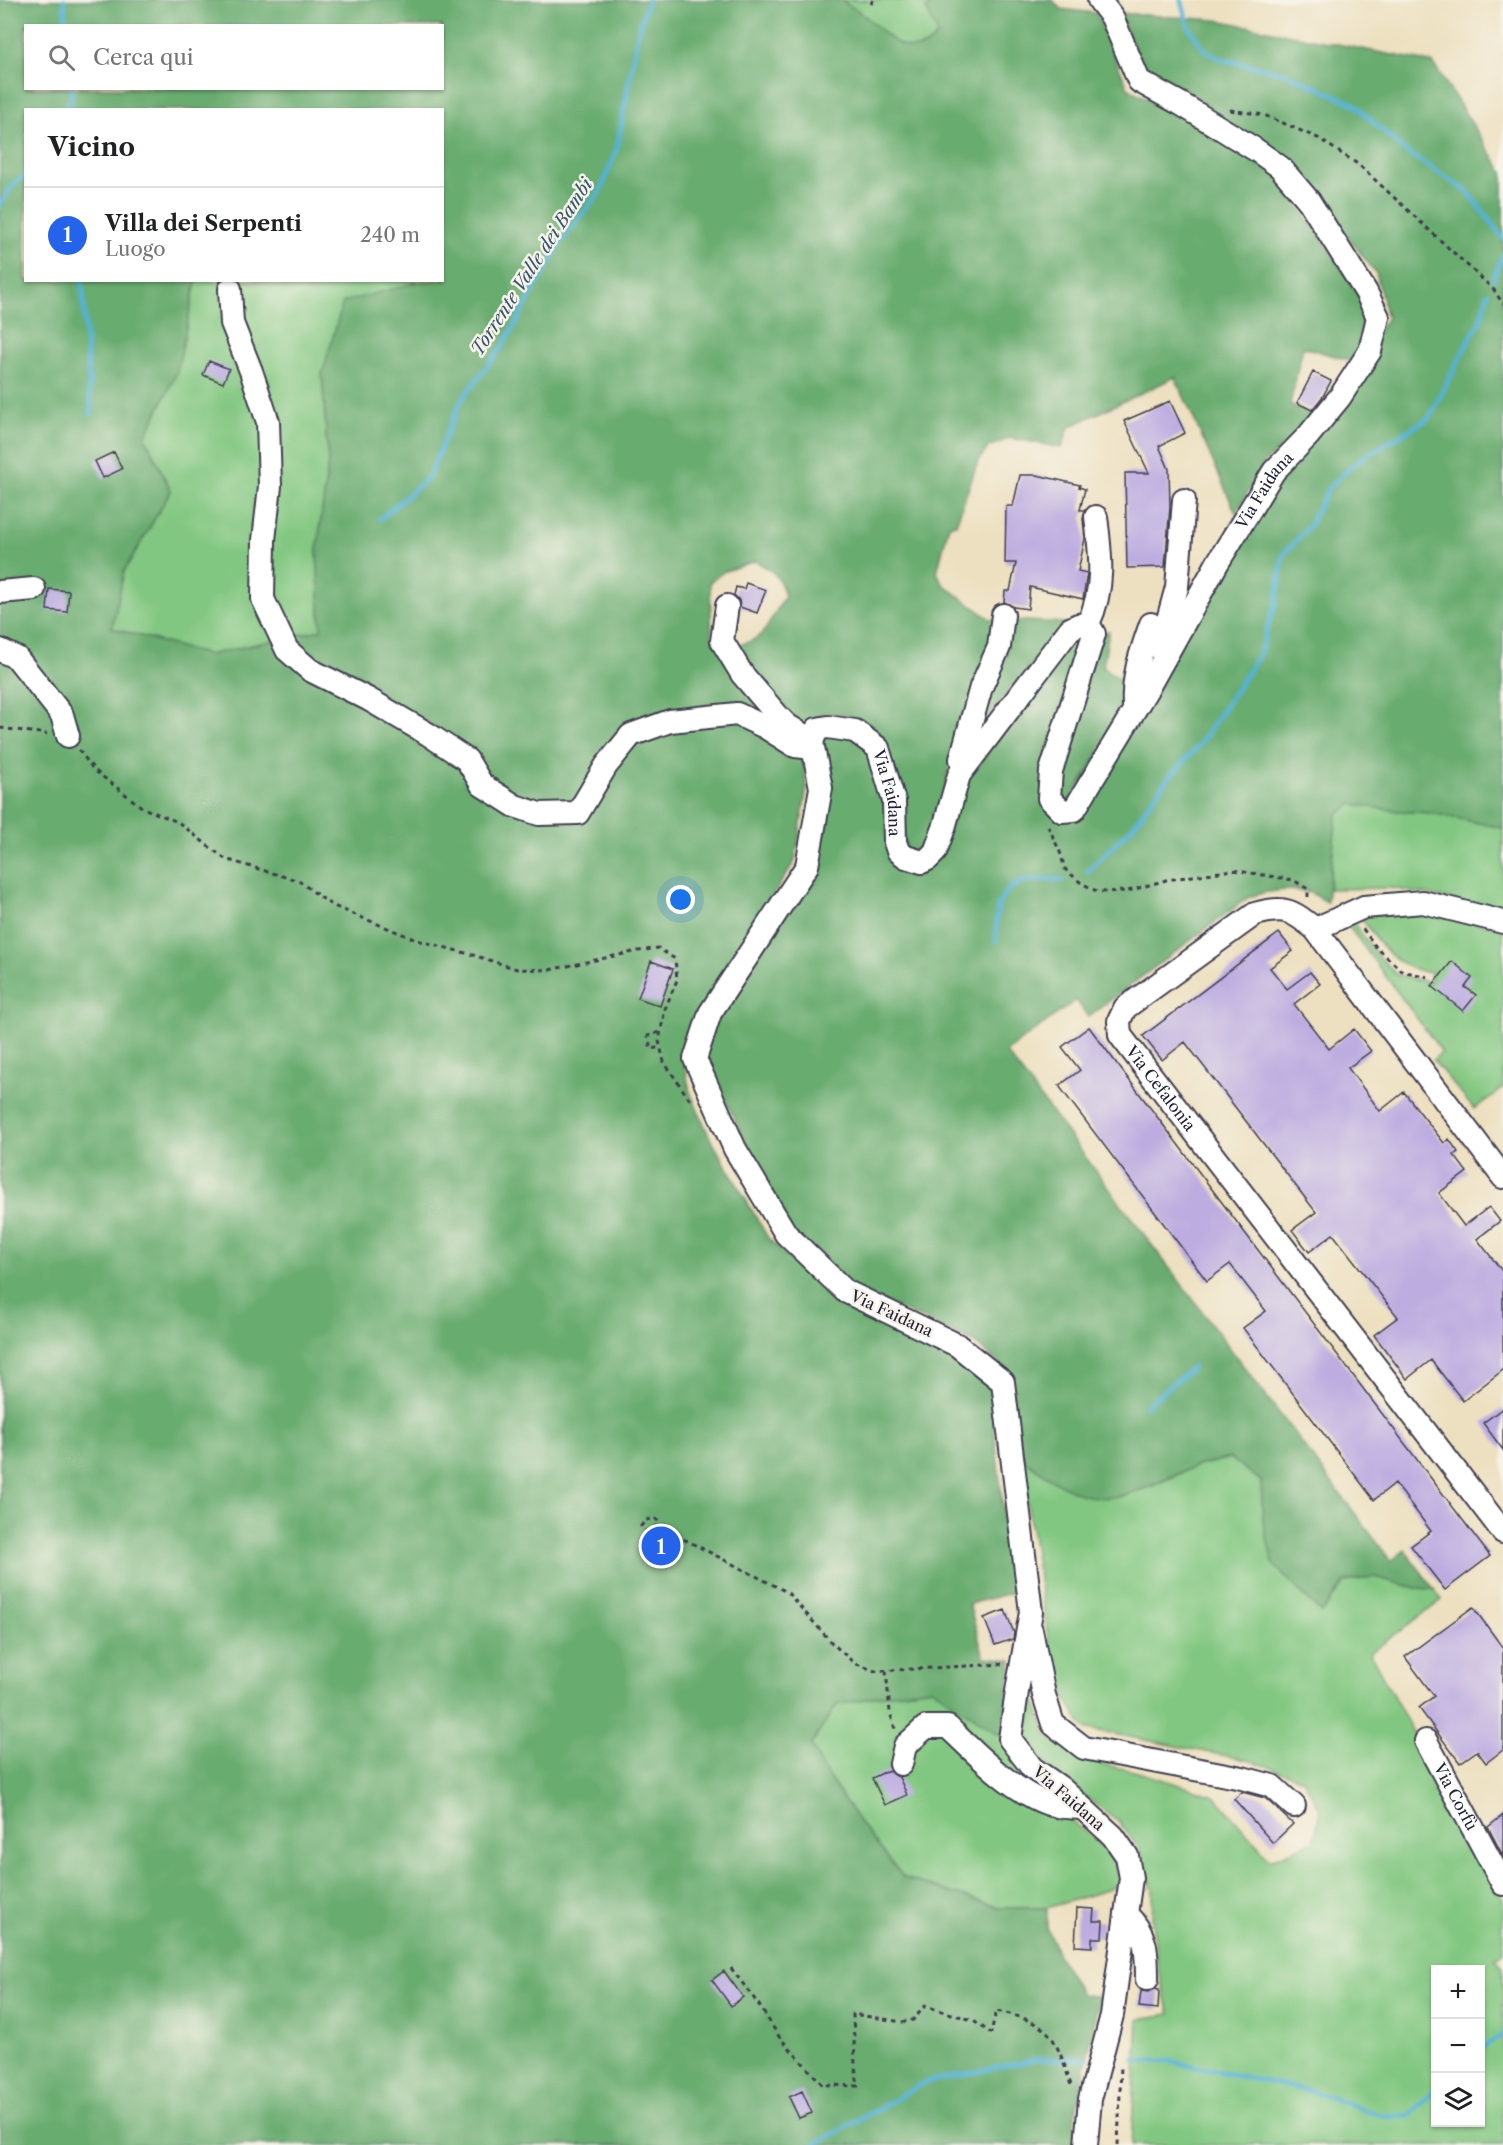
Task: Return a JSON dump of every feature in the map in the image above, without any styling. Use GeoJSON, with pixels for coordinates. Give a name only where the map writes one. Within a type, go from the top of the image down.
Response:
{"type":"FeatureCollection","features":[{"type":"Feature","properties":{"kind":"street","name":"Via Faidana"},"geometry":{"type":"LineString","coordinates":[[1049,798],[1062,811],[1069,812],[1077,807],[1149,686],[1218,562],[1274,471],[1308,436],[1333,405],[1370,351],[1378,317],[1366,292],[1309,201],[1280,167],[1228,132],[1139,81],[1112,16],[1099,0]]}},
{"type":"Feature","properties":{"kind":"street"},"geometry":{"type":"LineString","coordinates":[[230,289],[232,323],[268,422],[270,486],[264,540],[263,599],[287,650],[310,670],[368,699],[428,734],[467,760],[482,785],[515,806],[539,814],[579,813],[606,766],[631,735],[670,722],[737,714],[765,727],[795,746],[813,743]]}},
{"type":"Feature","properties":{"kind":"street"},"geometry":{"type":"LineString","coordinates":[[1149,686],[1150,663],[1154,648],[1168,620],[1176,587],[1184,500]]}},
{"type":"Feature","properties":{"kind":"street"},"geometry":{"type":"LineString","coordinates":[[1049,798],[1052,771],[1101,585],[1096,517]]}},
{"type":"Feature","properties":{"kind":"street"},"geometry":{"type":"LineString","coordinates":[[1135,709],[1133,688],[1141,652],[1160,600],[1163,576]]}},
{"type":"Feature","properties":{"kind":"street"},"geometry":{"type":"LineString","coordinates":[[1091,629],[1110,602],[1116,579]]}},
{"type":"Feature","properties":{"kind":"street"},"geometry":{"type":"LineString","coordinates":[[0,592],[34,589]]}},
{"type":"Feature","properties":{"kind":"street"},"geometry":{"type":"LineString","coordinates":[[727,606],[722,641],[742,674],[787,725],[813,743]]}},
{"type":"Feature","properties":{"kind":"street"},"geometry":{"type":"LineString","coordinates":[[963,769],[961,759],[981,687],[999,648],[1003,615]]}},
{"type":"Feature","properties":{"kind":"street","name":"Via Faidana"},"geometry":{"type":"LineString","coordinates":[[1086,2145],[1090,2099],[1112,2014],[1119,1907],[1131,1878],[1127,1856],[1113,1836],[1061,1788],[1032,1768],[1010,1739],[1031,1612],[1003,1382],[957,1345],[845,1292],[786,1234],[735,1149],[695,1059],[710,1012],[807,866],[821,788],[813,743],[818,729],[828,727],[855,731],[878,748],[894,801],[895,842],[898,851],[915,861],[922,862],[935,852],[958,775],[1070,629],[1078,625],[1091,629]]}},
{"type":"Feature","properties":{"kind":"street"},"geometry":{"type":"LineString","coordinates":[[0,650],[17,658],[62,715],[68,736]]}},
{"type":"Feature","properties":{"kind":"street"},"geometry":{"type":"LineString","coordinates":[[1315,929],[1364,907],[1424,902],[1503,922]]}},
{"type":"Feature","properties":{"kind":"street","name":"Via Cefalonia"},"geometry":{"type":"LineString","coordinates":[[1503,1177],[1315,929],[1297,915],[1277,909],[1256,914],[1125,1008],[1119,1021],[1120,1035],[1503,1532]]}},
{"type":"Feature","properties":{"kind":"street"},"geometry":{"type":"LineString","coordinates":[[1029,1623],[1044,1695],[1053,1724],[1084,1748],[1242,1778],[1272,1786],[1294,1806]]}},
{"type":"Feature","properties":{"kind":"street"},"geometry":{"type":"LineString","coordinates":[[903,1758],[905,1746],[926,1727],[948,1727],[984,1762],[1018,1787],[1049,1804],[1082,1808]]}},
{"type":"Feature","properties":{"kind":"street","name":"Via Corfù"},"geometry":{"type":"LineString","coordinates":[[1426,1741],[1503,1884]]}},
{"type":"Feature","properties":{"kind":"street"},"geometry":{"type":"LineString","coordinates":[[1119,1907],[1137,1924],[1147,1949],[1147,1979]]}},
{"type":"Feature","properties":{"kind":"path"},"geometry":{"type":"LineString","coordinates":[[1222,109],[1264,115],[1318,138],[1359,165],[1494,290],[1503,304]]}},
{"type":"Feature","properties":{"kind":"path"},"geometry":{"type":"LineString","coordinates":[[0,728],[68,736],[94,770],[143,808],[178,822],[225,859],[299,881],[331,905],[417,940],[517,969],[549,970],[658,948],[675,959],[677,980],[665,1009],[660,1032],[664,1062],[690,1102],[719,1113]]}},
{"type":"Feature","properties":{"kind":"path"},"geometry":{"type":"LineString","coordinates":[[1049,798],[1045,806],[1046,822],[1065,868],[1080,882],[1098,892],[1128,891],[1166,880],[1233,870],[1293,880],[1308,889],[1309,897]]}},
{"type":"Feature","properties":{"kind":"path"},"geometry":{"type":"LineString","coordinates":[[1352,912],[1376,947],[1392,963],[1402,971],[1428,977]]}},
{"type":"Feature","properties":{"kind":"path"},"geometry":{"type":"LineString","coordinates":[[660,1032],[648,1036],[651,1048],[661,1047]]}},
{"type":"Feature","properties":{"kind":"path"},"geometry":{"type":"LineString","coordinates":[[648,1533],[641,1526],[646,1520],[655,1518],[669,1531],[787,1592],[832,1643],[854,1663],[875,1671],[1008,1663],[1022,1665]]}},
{"type":"Feature","properties":{"kind":"path"},"geometry":{"type":"LineString","coordinates":[[886,1671],[890,1712],[903,1758]]}},
{"type":"Feature","properties":{"kind":"path"},"geometry":{"type":"LineString","coordinates":[[731,1968],[780,2038],[823,2085],[858,2086],[853,2014],[902,2022],[912,2020],[925,2006],[972,2020],[991,2033],[996,2011],[1010,2014],[1049,2033],[1062,2059],[1074,2095],[1088,2119]]}},
{"type":"Feature","properties":{"kind":"path"},"geometry":{"type":"LineString","coordinates":[[1118,2145],[1121,2060]]}},
{"type":"Feature","properties":{"kind":"green space"},"geometry":{"type":"Polygon","coordinates":[[[0,0],[842,0],[888,37],[908,47],[918,48],[928,44],[938,34],[926,9],[935,0],[1052,0],[1061,9],[1096,13],[1128,88],[1250,156],[1277,175],[1336,259],[1365,308],[1368,333],[1352,361],[1303,347],[1290,404],[1316,417],[1265,462],[1236,513],[1175,377],[1069,427],[1062,448],[1010,438],[989,447],[978,461],[956,524],[949,525],[937,572],[943,584],[990,619],[1065,623],[964,749],[950,762],[937,830],[926,853],[907,850],[885,742],[861,720],[841,714],[825,713],[809,721],[803,730],[776,738],[803,759],[807,787],[795,861],[701,1008],[684,1061],[690,1092],[709,1136],[768,1238],[837,1303],[963,1362],[990,1389],[1012,1593],[969,1604],[984,1657],[1012,1660],[1003,1737],[932,1688],[837,1705],[811,1744],[825,1772],[862,1826],[904,1878],[1000,1908],[1047,1908],[1047,1927],[1058,1955],[1081,1994],[1100,1997],[1074,2120],[1077,2145],[0,2145],[0,0]],[[24,108],[24,282],[196,282],[177,372],[145,437],[171,491],[124,571],[112,628],[208,655],[321,630],[317,552],[328,462],[322,374],[343,302],[415,283],[444,282],[444,108],[24,108]],[[755,561],[723,572],[710,582],[712,639],[720,648],[746,643],[762,634],[785,596],[775,574],[755,561]]]}},
{"type":"Feature","properties":{"kind":"green space"},"geometry":{"type":"Polygon","coordinates":[[[842,0],[935,0],[927,9],[939,34],[929,44],[918,48],[908,47],[888,37],[842,0]]]}},
{"type":"Feature","properties":{"kind":"green space"},"geometry":{"type":"Polygon","coordinates":[[[1120,13],[1217,20],[1433,63],[1503,172],[1503,828],[1432,813],[1352,804],[1337,814],[1327,902],[1310,893],[1295,890],[1249,897],[1088,1017],[1076,1000],[1006,1052],[1391,1561],[1405,1550],[1434,1589],[1416,1588],[1375,1577],[1345,1582],[1321,1613],[1273,1564],[1263,1521],[1261,1481],[1230,1458],[1194,1467],[1130,1494],[1102,1498],[1069,1489],[1020,1457],[1009,1372],[974,1342],[854,1288],[789,1230],[705,1059],[715,1017],[813,868],[821,736],[854,736],[872,752],[914,869],[966,782],[1075,634],[1086,633],[1043,770],[1058,818],[1274,485],[1387,318],[1376,273],[1288,160],[1144,74],[1120,13]]]}},
{"type":"Feature","properties":{"kind":"green space"},"geometry":{"type":"Polygon","coordinates":[[[196,282],[416,282],[322,374],[328,462],[317,552],[321,630],[208,655],[112,628],[124,571],[171,491],[145,437],[177,372],[196,282]]]}},
{"type":"Feature","properties":{"kind":"green space"},"geometry":{"type":"Polygon","coordinates":[[[1109,631],[1103,667],[1129,686],[1076,798],[1066,802],[1057,793],[1099,635],[1109,631]]]}},
{"type":"Feature","properties":{"kind":"green space"},"geometry":{"type":"Polygon","coordinates":[[[1352,804],[1432,813],[1503,828],[1503,912],[1392,888],[1329,889],[1337,814],[1352,804]]]}},
{"type":"Feature","properties":{"kind":"green space"},"geometry":{"type":"Polygon","coordinates":[[[1414,911],[1503,928],[1503,1088],[1474,1109],[1433,1060],[1442,1052],[1346,923],[1351,919],[1377,955],[1397,975],[1430,982],[1432,973],[1408,966],[1389,953],[1359,915],[1414,911]]]}},
{"type":"Feature","properties":{"kind":"green space"},"geometry":{"type":"Polygon","coordinates":[[[1020,1457],[1058,1483],[1119,1497],[1155,1485],[1194,1467],[1230,1458],[1261,1481],[1263,1521],[1321,1613],[1345,1582],[1375,1577],[1416,1588],[1434,1589],[1442,1600],[1370,1653],[1503,1898],[1503,1952],[1496,1958],[1503,1967],[1503,2145],[1131,2145],[1138,2019],[1170,2014],[1158,1967],[1152,1921],[1153,1891],[1140,1850],[1118,1821],[1056,1775],[1025,1739],[1024,1704],[1030,1662],[1033,1693],[1046,1734],[1081,1760],[1138,1772],[1215,1796],[1270,1860],[1314,1841],[1321,1811],[1303,1779],[1252,1761],[1084,1728],[1055,1681],[1020,1457]]]}},
{"type":"Feature","properties":{"kind":"green space"},"geometry":{"type":"Polygon","coordinates":[[[932,1688],[1003,1737],[1019,1763],[1047,1799],[1103,1848],[1117,1869],[1121,1883],[1107,1890],[1047,1908],[1000,1908],[904,1878],[862,1826],[825,1772],[811,1744],[837,1705],[932,1688]]]}},
{"type":"Feature","properties":{"kind":"building"},"geometry":{"type":"Polygon","coordinates":[[[209,361],[229,369],[223,383],[203,375],[209,361]]]}},
{"type":"Feature","properties":{"kind":"building"},"geometry":{"type":"Polygon","coordinates":[[[1313,372],[1331,381],[1312,410],[1297,403],[1313,372]]]}},
{"type":"Feature","properties":{"kind":"building"},"geometry":{"type":"Polygon","coordinates":[[[1170,401],[1185,433],[1159,446],[1169,469],[1170,507],[1165,567],[1127,568],[1125,473],[1149,473],[1124,421],[1170,401]]]}},
{"type":"Feature","properties":{"kind":"building"},"geometry":{"type":"Polygon","coordinates":[[[114,452],[122,469],[103,478],[95,461],[114,452]]]}},
{"type":"Feature","properties":{"kind":"building"},"geometry":{"type":"Polygon","coordinates":[[[1020,475],[1037,475],[1080,485],[1079,487],[1085,489],[1080,510],[1085,510],[1083,519],[1085,539],[1078,571],[1087,573],[1083,599],[1030,587],[1028,609],[1014,607],[1004,602],[1005,591],[1010,591],[1016,563],[1005,563],[1006,506],[1013,506],[1020,475]]]}},
{"type":"Feature","properties":{"kind":"building"},"geometry":{"type":"Polygon","coordinates":[[[746,583],[766,590],[757,613],[740,607],[739,600],[734,595],[736,587],[744,589],[746,583]]]}},
{"type":"Feature","properties":{"kind":"building"},"geometry":{"type":"Polygon","coordinates":[[[49,589],[69,591],[67,612],[47,610],[49,589]]]}},
{"type":"Feature","properties":{"kind":"building"},"geometry":{"type":"Polygon","coordinates":[[[1279,933],[1293,951],[1270,968],[1287,989],[1310,972],[1320,984],[1294,1004],[1329,1049],[1354,1029],[1371,1051],[1348,1068],[1380,1111],[1404,1092],[1444,1143],[1449,1139],[1458,1152],[1454,1155],[1467,1172],[1439,1193],[1464,1226],[1489,1207],[1500,1221],[1477,1239],[1503,1272],[1503,1370],[1463,1401],[1431,1360],[1407,1379],[1374,1335],[1398,1317],[1333,1234],[1309,1252],[1292,1230],[1316,1212],[1185,1042],[1162,1060],[1143,1036],[1279,933]]]}},
{"type":"Feature","properties":{"kind":"building"},"geometry":{"type":"Polygon","coordinates":[[[651,961],[673,969],[660,1006],[638,998],[651,961]]]}},
{"type":"Feature","properties":{"kind":"building"},"geometry":{"type":"Polygon","coordinates":[[[1452,961],[1472,978],[1465,987],[1476,995],[1463,1011],[1432,986],[1452,961]]]}},
{"type":"Feature","properties":{"kind":"building"},"geometry":{"type":"Polygon","coordinates":[[[1089,1027],[1490,1556],[1445,1590],[1411,1546],[1431,1531],[1395,1483],[1374,1500],[1243,1328],[1266,1311],[1230,1264],[1207,1281],[1059,1086],[1080,1070],[1062,1047],[1089,1027]]]}},
{"type":"Feature","properties":{"kind":"building"},"geometry":{"type":"Polygon","coordinates":[[[1503,1408],[1503,1450],[1483,1423],[1503,1408]]]}},
{"type":"Feature","properties":{"kind":"building"},"geometry":{"type":"Polygon","coordinates":[[[656,1525],[681,1552],[666,1567],[640,1540],[656,1525]]]}},
{"type":"Feature","properties":{"kind":"building"},"geometry":{"type":"Polygon","coordinates":[[[1473,1607],[1503,1648],[1503,1750],[1486,1763],[1477,1751],[1460,1763],[1419,1708],[1434,1696],[1405,1657],[1473,1607]]]}},
{"type":"Feature","properties":{"kind":"building"},"geometry":{"type":"Polygon","coordinates":[[[1005,1610],[1014,1633],[1013,1639],[995,1645],[984,1618],[1005,1610]]]}},
{"type":"Feature","properties":{"kind":"building"},"geometry":{"type":"Polygon","coordinates":[[[889,1770],[899,1777],[907,1795],[885,1805],[872,1778],[889,1770]]]}},
{"type":"Feature","properties":{"kind":"building"},"geometry":{"type":"Polygon","coordinates":[[[1242,1792],[1265,1798],[1293,1824],[1273,1843],[1234,1799],[1242,1792]]]}},
{"type":"Feature","properties":{"kind":"building"},"geometry":{"type":"Polygon","coordinates":[[[1503,1815],[1503,1856],[1488,1827],[1503,1815]]]}},
{"type":"Feature","properties":{"kind":"building"},"geometry":{"type":"Polygon","coordinates":[[[1077,1908],[1094,1909],[1093,1921],[1103,1921],[1102,1938],[1092,1938],[1092,1947],[1075,1946],[1077,1908]]]}},
{"type":"Feature","properties":{"kind":"building"},"geometry":{"type":"Polygon","coordinates":[[[724,1971],[743,1997],[731,2006],[712,1980],[724,1971]]]}},
{"type":"Feature","properties":{"kind":"building"},"geometry":{"type":"Polygon","coordinates":[[[1159,1990],[1158,2009],[1139,2007],[1141,1991],[1148,1992],[1159,1990]]]}},
{"type":"Feature","properties":{"kind":"building"},"geometry":{"type":"Polygon","coordinates":[[[802,2091],[812,2113],[799,2118],[789,2097],[802,2091]]]}},
{"type":"Feature","properties":{"kind":"waterway"},"geometry":{"type":"LineString","coordinates":[[64,0],[66,24]]}},
{"type":"Feature","properties":{"kind":"waterway","name":"Torrente Valle dei Bambi"},"geometry":{"type":"LineString","coordinates":[[380,519],[429,477],[460,402],[504,344],[560,244],[601,190],[617,148],[638,33],[648,0]]}},
{"type":"Feature","properties":{"kind":"waterway"},"geometry":{"type":"LineString","coordinates":[[1181,0],[1189,28],[1206,51],[1224,60],[1285,73],[1354,104],[1402,149],[1468,192],[1503,238]]}},
{"type":"Feature","properties":{"kind":"waterway"},"geometry":{"type":"LineString","coordinates":[[66,108],[71,100],[72,90]]}},
{"type":"Feature","properties":{"kind":"waterway"},"geometry":{"type":"LineString","coordinates":[[0,205],[14,183],[24,177]]}},
{"type":"Feature","properties":{"kind":"waterway"},"geometry":{"type":"LineString","coordinates":[[1493,279],[1503,255]]}},
{"type":"Feature","properties":{"kind":"waterway"},"geometry":{"type":"LineString","coordinates":[[82,282],[91,414]]}},
{"type":"Feature","properties":{"kind":"waterway"},"geometry":{"type":"LineString","coordinates":[[1087,872],[1132,827],[1165,782],[1200,744],[1259,655],[1277,599],[1283,555],[1310,525],[1328,488],[1359,460],[1429,418],[1480,322],[1488,293]]}},
{"type":"Feature","properties":{"kind":"waterway"},"geometry":{"type":"LineString","coordinates":[[996,941],[998,907],[1004,894],[1026,881],[1063,880]]}},
{"type":"Feature","properties":{"kind":"waterway"},"geometry":{"type":"LineString","coordinates":[[1146,1406],[1193,1367]]}},
{"type":"Feature","properties":{"kind":"waterway"},"geometry":{"type":"LineString","coordinates":[[1485,2047],[1503,2035]]}},
{"type":"Feature","properties":{"kind":"waterway"},"geometry":{"type":"LineString","coordinates":[[814,2145],[926,2082],[1039,2059],[1088,2059]]}},
{"type":"Feature","properties":{"kind":"waterway"},"geometry":{"type":"LineString","coordinates":[[1134,2060],[1169,2061],[1314,2092],[1380,2115],[1409,2117],[1431,2093]]}},
{"type":"Feature","properties":{"kind":"place","name":"Villa dei Serpenti"},"geometry":{"type":"Point","coordinates":[661,1546]}}]}
